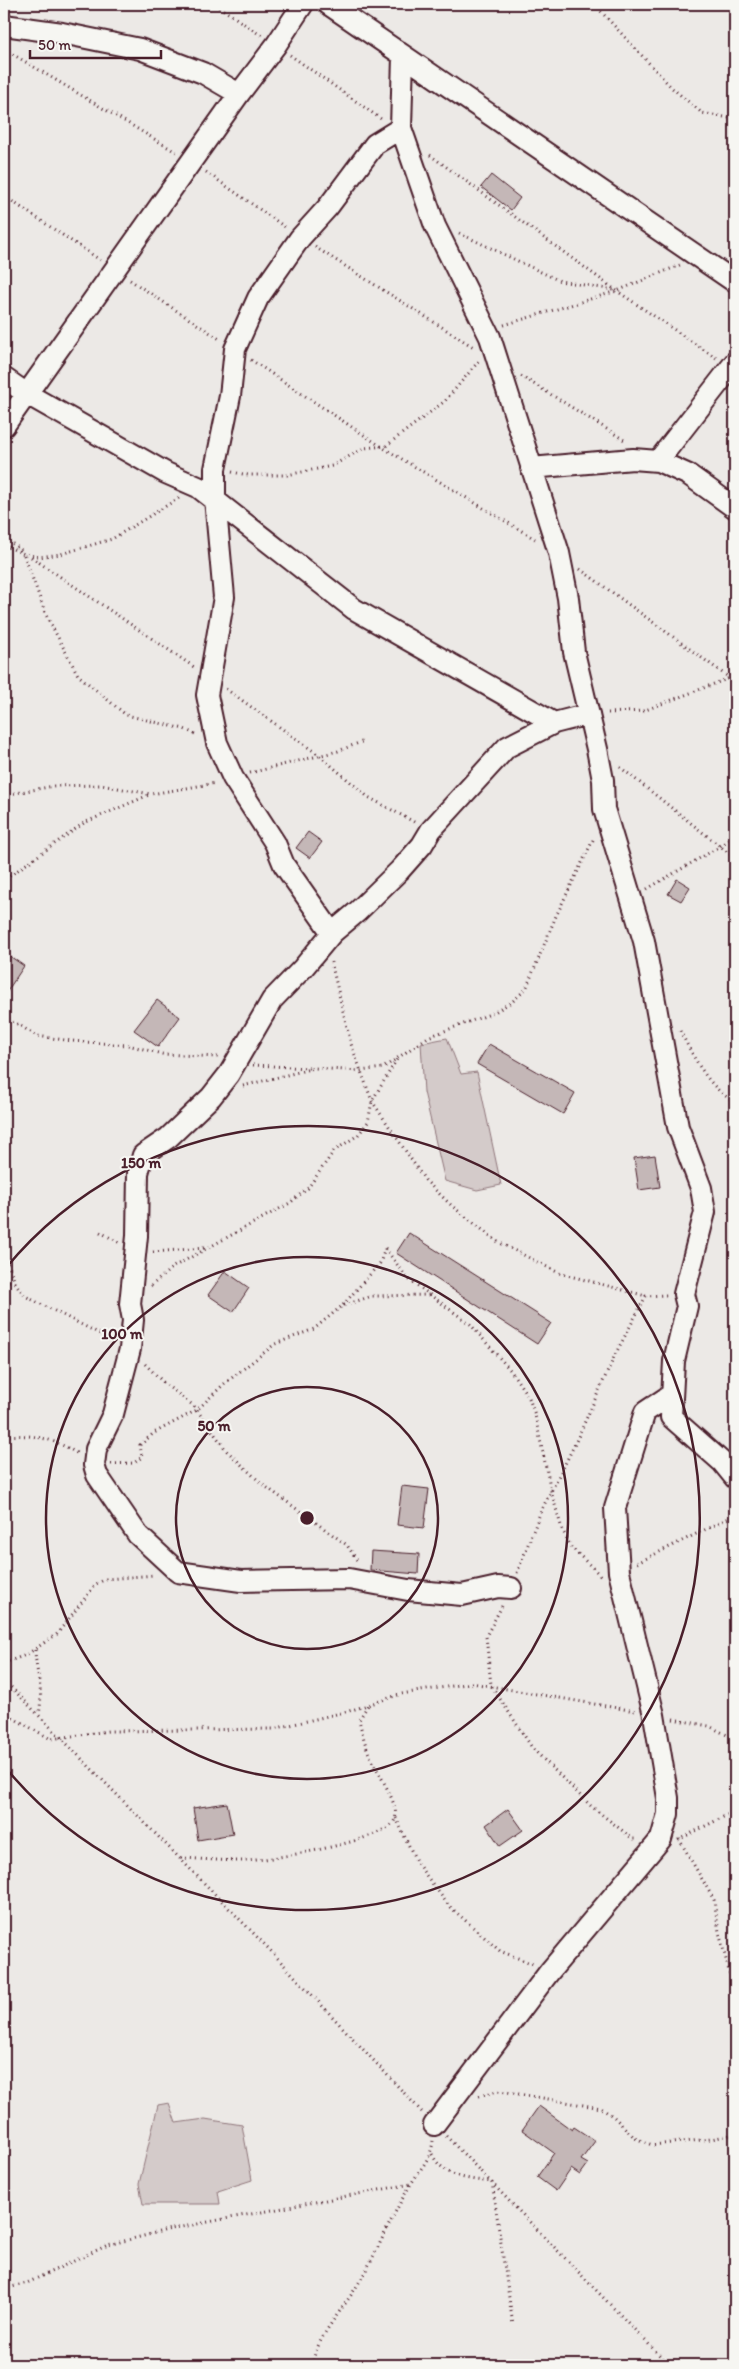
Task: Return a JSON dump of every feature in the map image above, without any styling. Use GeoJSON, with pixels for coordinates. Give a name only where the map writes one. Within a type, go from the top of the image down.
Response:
{"type":"FeatureCollection","features":[{"type":"Feature","properties":{"kind":"street"},"geometry":{"type":"LineString","coordinates":[[4,426],[193,162],[239,94],[276,45],[303,4]]}},
{"type":"Feature","properties":{"kind":"street"},"geometry":{"type":"LineString","coordinates":[[328,4],[735,282]]}},
{"type":"Feature","properties":{"kind":"street"},"geometry":{"type":"LineString","coordinates":[[4,25],[62,33],[140,49],[203,74],[239,94]]}},
{"type":"Feature","properties":{"kind":"street"},"geometry":{"type":"LineString","coordinates":[[403,56],[401,128],[435,226],[490,338],[559,554],[568,598],[574,652],[603,780],[604,809],[644,941],[678,1127],[701,1188],[705,1212],[684,1294],[687,1306],[674,1361],[671,1417],[722,1462],[735,1478]]}},
{"type":"Feature","properties":{"kind":"street"},"geometry":{"type":"LineString","coordinates":[[332,932],[284,865],[275,843],[233,778],[217,743],[208,695],[224,596],[215,499],[215,469],[230,396],[234,349],[258,298],[300,238],[328,207],[375,144],[401,128]]}},
{"type":"Feature","properties":{"kind":"street"},"geometry":{"type":"LineString","coordinates":[[658,461],[733,365]]}},
{"type":"Feature","properties":{"kind":"street"},"geometry":{"type":"LineString","coordinates":[[4,378],[27,394],[166,473],[198,487],[354,609],[554,723]]}},
{"type":"Feature","properties":{"kind":"street"},"geometry":{"type":"LineString","coordinates":[[531,468],[634,460],[658,461],[689,474],[735,508]]}},
{"type":"Feature","properties":{"kind":"street"},"geometry":{"type":"LineString","coordinates":[[511,1588],[498,1587],[462,1595],[408,1590],[349,1579],[241,1581],[178,1572],[138,1534],[98,1475],[94,1464],[96,1449],[112,1414],[130,1350],[133,1320],[130,1304],[137,1236],[138,1173],[143,1155],[168,1138],[211,1097],[236,1062],[272,1000],[303,968],[332,932],[357,912],[400,870],[422,845],[431,830],[507,747],[554,723],[589,714]]}},
{"type":"Feature","properties":{"kind":"street"},"geometry":{"type":"LineString","coordinates":[[434,2125],[550,1971],[670,1840],[668,1798],[654,1715],[619,1572],[615,1508],[645,1412],[672,1394]]}},
{"type":"Feature","properties":{"kind":"path"},"geometry":{"type":"LineString","coordinates":[[215,4],[385,122],[401,128]]}},
{"type":"Feature","properties":{"kind":"path"},"geometry":{"type":"LineString","coordinates":[[594,4],[672,88],[702,113],[735,119]]}},
{"type":"Feature","properties":{"kind":"path"},"geometry":{"type":"LineString","coordinates":[[4,49],[193,162],[300,238],[483,353],[445,401],[386,446],[364,448],[332,466],[286,474],[248,474],[215,469]]}},
{"type":"Feature","properties":{"kind":"path"},"geometry":{"type":"LineString","coordinates":[[424,150],[617,291],[733,365]]}},
{"type":"Feature","properties":{"kind":"path"},"geometry":{"type":"LineString","coordinates":[[4,196],[382,447],[559,554],[735,682]]}},
{"type":"Feature","properties":{"kind":"path"},"geometry":{"type":"LineString","coordinates":[[435,226],[454,231],[560,281],[617,291]]}},
{"type":"Feature","properties":{"kind":"path"},"geometry":{"type":"LineString","coordinates":[[490,338],[492,330],[510,321],[617,291],[699,256]]}},
{"type":"Feature","properties":{"kind":"path"},"geometry":{"type":"LineString","coordinates":[[496,360],[634,446]]}},
{"type":"Feature","properties":{"kind":"path"},"geometry":{"type":"LineString","coordinates":[[4,545],[39,558],[61,554],[112,539],[198,487]]}},
{"type":"Feature","properties":{"kind":"path"},"geometry":{"type":"LineString","coordinates":[[24,554],[46,615],[78,675],[126,714],[184,729],[217,743]]}},
{"type":"Feature","properties":{"kind":"path"},"geometry":{"type":"LineString","coordinates":[[589,714],[643,711],[735,676]]}},
{"type":"Feature","properties":{"kind":"path"},"geometry":{"type":"LineString","coordinates":[[4,905],[8,877],[84,823],[152,794],[212,784],[338,751],[364,741]]}},
{"type":"Feature","properties":{"kind":"path"},"geometry":{"type":"LineString","coordinates":[[597,749],[735,858]]}},
{"type":"Feature","properties":{"kind":"path"},"geometry":{"type":"LineString","coordinates":[[4,795],[54,786],[101,785],[152,794]]}},
{"type":"Feature","properties":{"kind":"path"},"geometry":{"type":"LineString","coordinates":[[4,1016],[37,1036],[72,1041],[128,1045],[162,1054],[214,1056],[263,1066],[360,1071],[383,1068],[428,1037],[493,1013],[514,1001],[526,989],[556,916],[589,850],[604,809]]}},
{"type":"Feature","properties":{"kind":"path"},"geometry":{"type":"LineString","coordinates":[[632,897],[719,847],[735,835]]}},
{"type":"Feature","properties":{"kind":"path"},"geometry":{"type":"LineString","coordinates":[[332,932],[328,952],[350,1044],[360,1071],[372,1101],[425,1180],[452,1206],[498,1242],[559,1273],[646,1296],[684,1294]]}},
{"type":"Feature","properties":{"kind":"path"},"geometry":{"type":"LineString","coordinates":[[680,1030],[702,1070],[726,1097],[735,1102]]}},
{"type":"Feature","properties":{"kind":"path"},"geometry":{"type":"LineString","coordinates":[[130,1304],[173,1267],[290,1203],[308,1188],[334,1151],[358,1136],[368,1122],[372,1101],[397,1059]]}},
{"type":"Feature","properties":{"kind":"path"},"geometry":{"type":"LineString","coordinates":[[240,1086],[314,1068]]}},
{"type":"Feature","properties":{"kind":"path"},"geometry":{"type":"LineString","coordinates":[[4,1436],[40,1437],[59,1442],[94,1464],[134,1463],[142,1457],[140,1445],[154,1433],[197,1410],[224,1384],[275,1344],[314,1329],[342,1306],[380,1263],[385,1248],[406,1278],[470,1324],[511,1371],[529,1398],[535,1415],[551,1491],[562,1529],[572,1547],[624,1598]]}},
{"type":"Feature","properties":{"kind":"path"},"geometry":{"type":"LineString","coordinates":[[4,1254],[16,1284],[25,1296],[130,1350],[166,1385],[197,1410],[227,1451],[262,1484],[347,1545],[370,1582]]}},
{"type":"Feature","properties":{"kind":"path"},"geometry":{"type":"LineString","coordinates":[[4,1280],[16,1284]]}},
{"type":"Feature","properties":{"kind":"path"},"geometry":{"type":"LineString","coordinates":[[342,1306],[372,1296],[430,1295]]}},
{"type":"Feature","properties":{"kind":"path"},"geometry":{"type":"LineString","coordinates":[[646,1296],[616,1353],[541,1511],[511,1588],[486,1636],[491,1686],[532,1749],[590,1806],[634,1839],[670,1840],[735,1811]]}},
{"type":"Feature","properties":{"kind":"path"},"geometry":{"type":"LineString","coordinates":[[619,1572],[735,1515]]}},
{"type":"Feature","properties":{"kind":"path"},"geometry":{"type":"LineString","coordinates":[[4,1663],[26,1655],[57,1634],[96,1584],[106,1579],[178,1572]]}},
{"type":"Feature","properties":{"kind":"path"},"geometry":{"type":"LineString","coordinates":[[35,1649],[36,1667],[42,1696],[39,1714]]}},
{"type":"Feature","properties":{"kind":"path"},"geometry":{"type":"LineString","coordinates":[[4,1680],[180,1858],[434,2125],[492,2182],[669,2365]]}},
{"type":"Feature","properties":{"kind":"path"},"geometry":{"type":"LineString","coordinates":[[4,1713],[50,1739],[108,1730],[273,1729],[401,1694],[472,1682],[709,1726],[735,1739]]}},
{"type":"Feature","properties":{"kind":"path"},"geometry":{"type":"LineString","coordinates":[[368,1704],[359,1720],[362,1733],[370,1755],[394,1805],[396,1818],[417,1863],[449,1906],[500,1951],[550,1971]]}},
{"type":"Feature","properties":{"kind":"path"},"geometry":{"type":"LineString","coordinates":[[668,1814],[670,1840],[714,1900],[719,1932],[735,1995]]}},
{"type":"Feature","properties":{"kind":"path"},"geometry":{"type":"LineString","coordinates":[[180,1858],[246,1861],[302,1854],[358,1840],[392,1825],[396,1818]]}},
{"type":"Feature","properties":{"kind":"path"},"geometry":{"type":"LineString","coordinates":[[452,2102],[497,2091],[601,2108],[614,2117],[636,2138],[652,2146],[711,2139],[735,2134]]}},
{"type":"Feature","properties":{"kind":"path"},"geometry":{"type":"LineString","coordinates":[[312,2365],[313,2357],[331,2323],[355,2288],[410,2184],[432,2154],[434,2125]]}},
{"type":"Feature","properties":{"kind":"path"},"geometry":{"type":"LineString","coordinates":[[432,2154],[437,2163],[457,2177],[492,2182]]}},
{"type":"Feature","properties":{"kind":"path"},"geometry":{"type":"LineString","coordinates":[[492,2182],[514,2325]]}},
{"type":"Feature","properties":{"kind":"path"},"geometry":{"type":"LineString","coordinates":[[4,2289],[27,2283],[117,2243],[171,2229],[410,2184]]}},
{"type":"Feature","properties":{"kind":"shaded area"},"geometry":{"type":"Polygon","coordinates":[[[447,1038],[461,1074],[477,1072],[501,1185],[477,1190],[445,1181],[424,1092],[421,1043],[447,1038]]]}},
{"type":"Feature","properties":{"kind":"shaded area"},"geometry":{"type":"Polygon","coordinates":[[[169,2103],[176,2123],[205,2119],[242,2125],[252,2180],[218,2191],[220,2204],[143,2204],[139,2184],[158,2105],[169,2103]]]}},
{"type":"Feature","properties":{"kind":"building"},"geometry":{"type":"Polygon","coordinates":[[[491,175],[520,198],[511,210],[481,187],[491,175]]]}},
{"type":"Feature","properties":{"kind":"building"},"geometry":{"type":"Polygon","coordinates":[[[308,832],[322,842],[310,858],[296,848],[308,832]]]}},
{"type":"Feature","properties":{"kind":"building"},"geometry":{"type":"Polygon","coordinates":[[[677,879],[690,887],[681,901],[668,894],[677,879]]]}},
{"type":"Feature","properties":{"kind":"building"},"geometry":{"type":"Polygon","coordinates":[[[4,952],[24,966],[4,996],[4,952]]]}},
{"type":"Feature","properties":{"kind":"building"},"geometry":{"type":"Polygon","coordinates":[[[157,1000],[180,1017],[158,1047],[134,1030],[157,1000]]]}},
{"type":"Feature","properties":{"kind":"building"},"geometry":{"type":"Polygon","coordinates":[[[489,1044],[575,1093],[563,1114],[477,1064],[489,1044]]]}},
{"type":"Feature","properties":{"kind":"building"},"geometry":{"type":"Polygon","coordinates":[[[655,1155],[660,1187],[639,1190],[634,1158],[655,1155]]]}},
{"type":"Feature","properties":{"kind":"building"},"geometry":{"type":"Polygon","coordinates":[[[409,1233],[551,1323],[537,1344],[396,1253],[409,1233]]]}},
{"type":"Feature","properties":{"kind":"building"},"geometry":{"type":"Polygon","coordinates":[[[225,1271],[249,1288],[233,1312],[208,1295],[225,1271]]]}},
{"type":"Feature","properties":{"kind":"building"},"geometry":{"type":"Polygon","coordinates":[[[402,1486],[429,1489],[424,1528],[397,1525],[402,1486]]]}},
{"type":"Feature","properties":{"kind":"building"},"geometry":{"type":"Polygon","coordinates":[[[371,1551],[419,1554],[418,1574],[370,1570],[371,1551]]]}},
{"type":"Feature","properties":{"kind":"building"},"geometry":{"type":"Polygon","coordinates":[[[227,1803],[233,1834],[198,1840],[193,1808],[227,1803]]]}},
{"type":"Feature","properties":{"kind":"building"},"geometry":{"type":"Polygon","coordinates":[[[508,1809],[523,1830],[500,1846],[486,1825],[508,1809]]]}},
{"type":"Feature","properties":{"kind":"building"},"geometry":{"type":"Polygon","coordinates":[[[539,2106],[572,2130],[574,2127],[595,2141],[581,2160],[588,2164],[580,2175],[571,2169],[556,2191],[537,2177],[554,2153],[522,2130],[539,2106]]]}}]}
